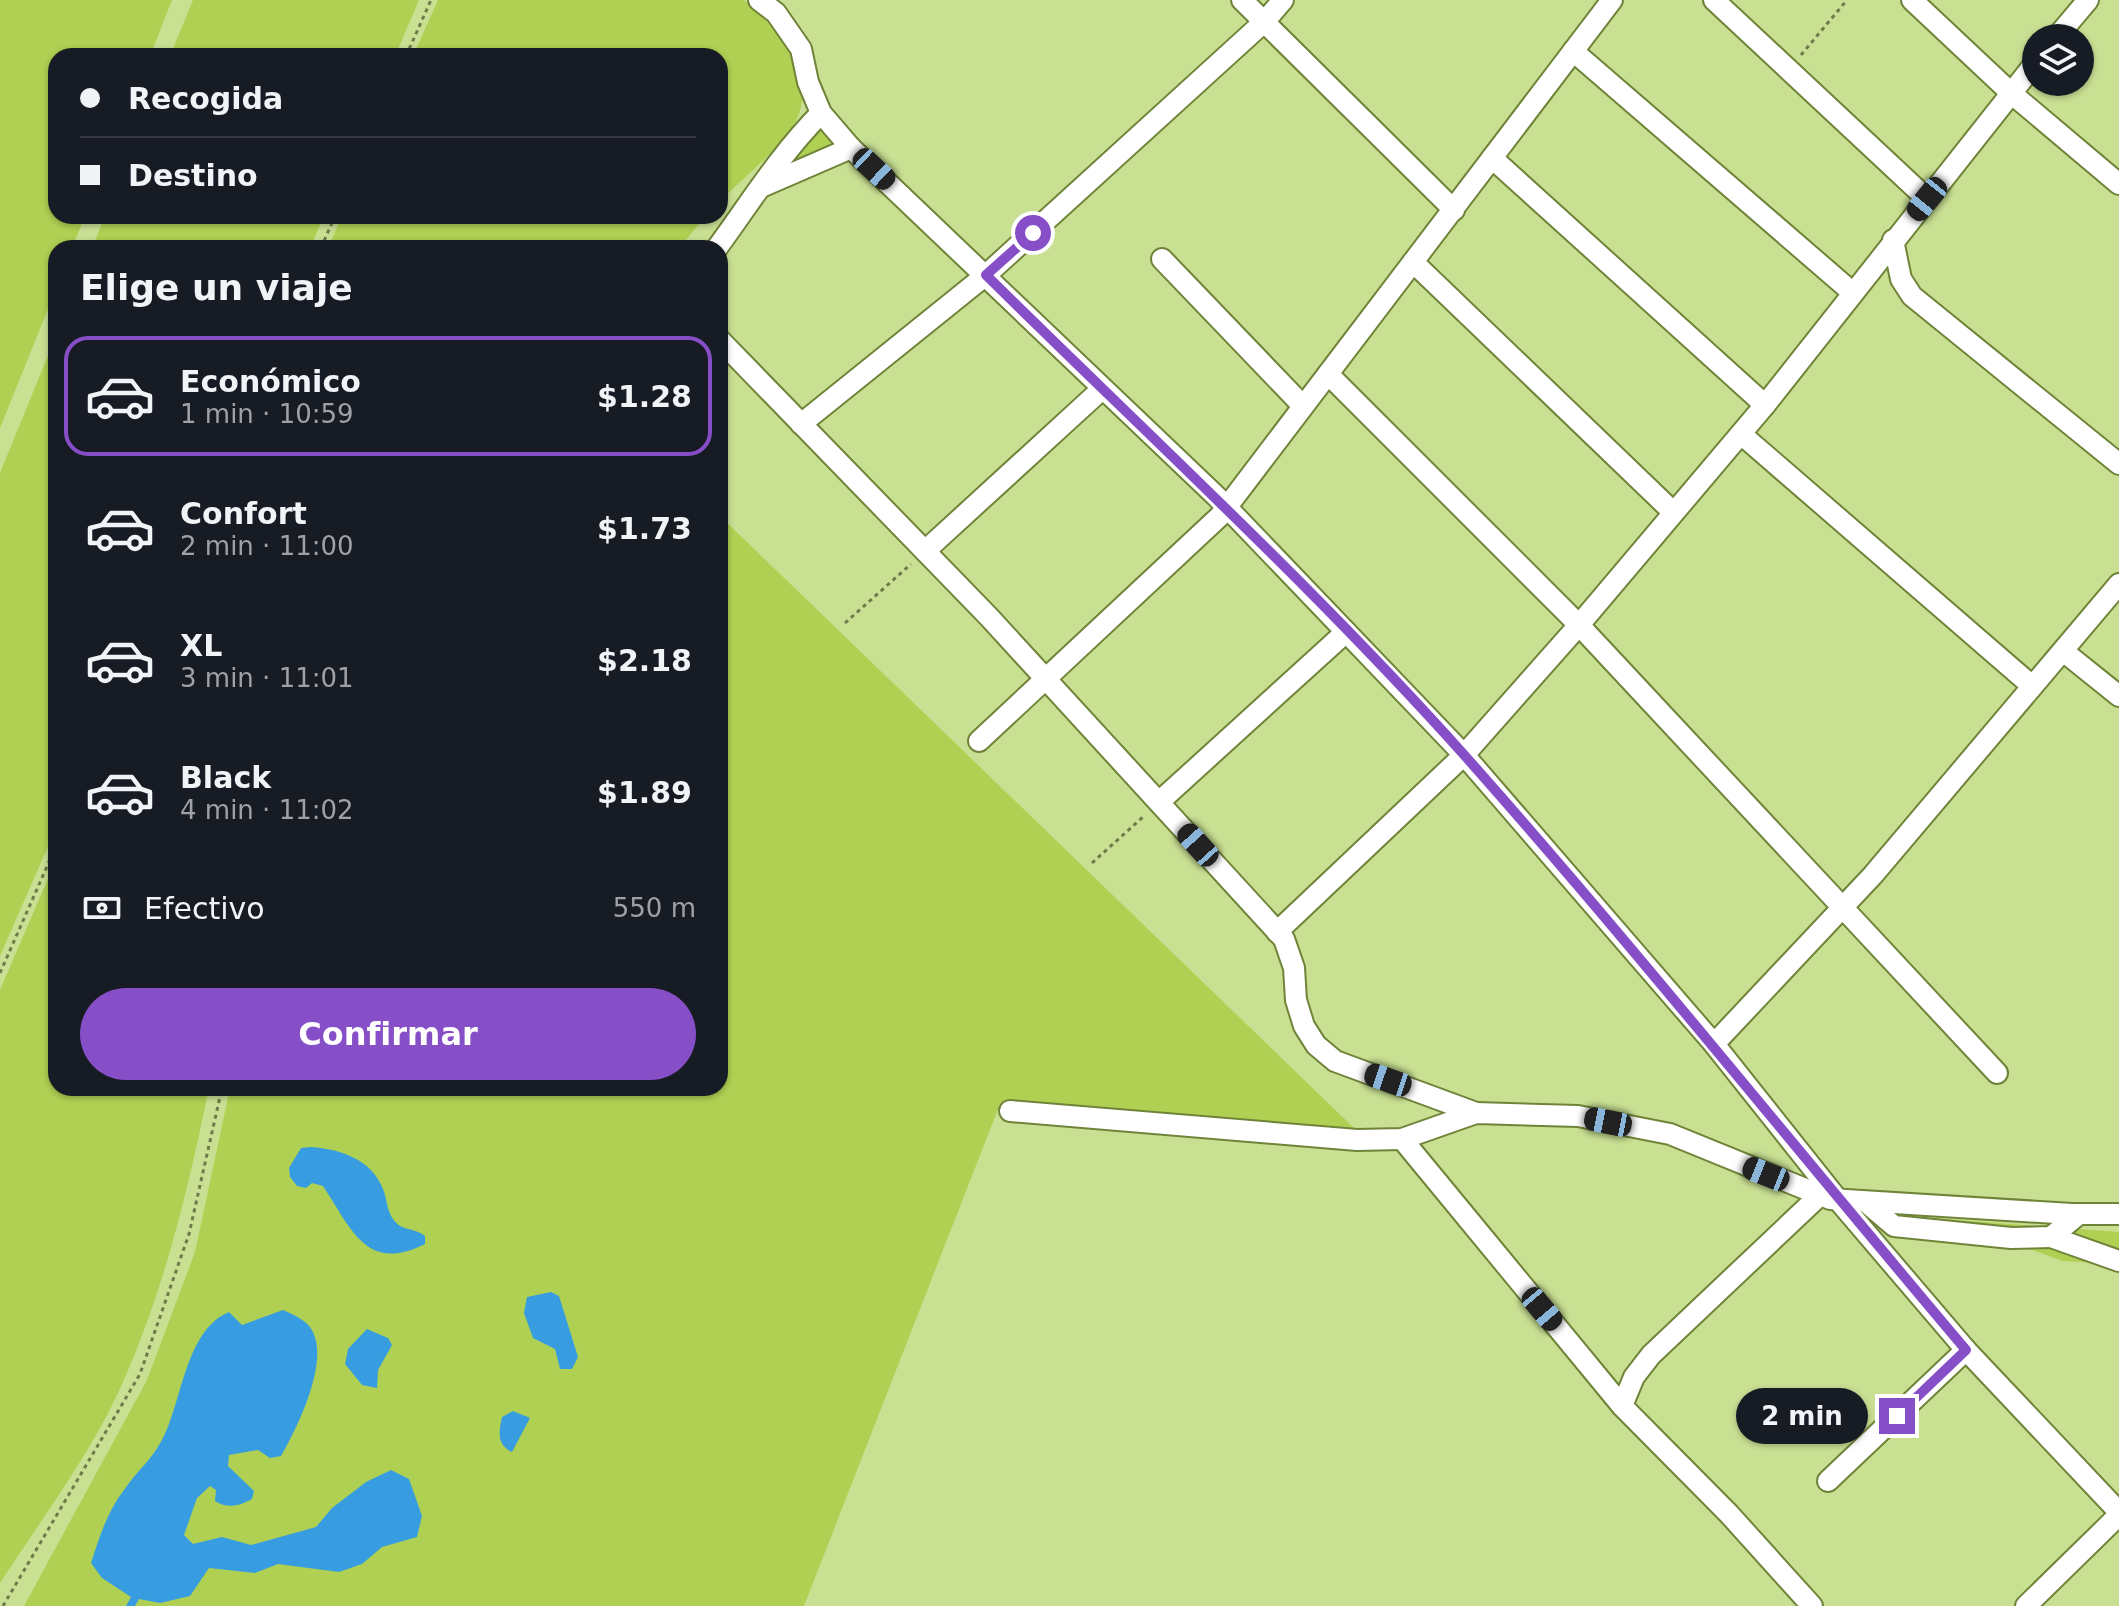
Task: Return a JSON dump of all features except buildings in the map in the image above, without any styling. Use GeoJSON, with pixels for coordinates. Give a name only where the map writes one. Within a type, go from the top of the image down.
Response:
{"type":"FeatureCollection","features":[{"type":"Feature","properties":{"kind":"street"},"geometry":{"type":"LineString","coordinates":[[759,0],[776,13],[801,49],[808,82],[821,113],[851,148],[1227,507],[1464,755],[1714,1044],[1829,1198],[2119,1514],[2026,1606]]}},
{"type":"Feature","properties":{"kind":"street"},"geometry":{"type":"LineString","coordinates":[[1242,0],[1454,210]]}},
{"type":"Feature","properties":{"kind":"street"},"geometry":{"type":"LineString","coordinates":[[801,424],[986,275],[1265,21],[1283,0]]}},
{"type":"Feature","properties":{"kind":"street"},"geometry":{"type":"LineString","coordinates":[[979,741],[1227,507],[1612,0]]}},
{"type":"Feature","properties":{"kind":"street"},"geometry":{"type":"LineString","coordinates":[[1714,0],[1927,199]]}},
{"type":"Feature","properties":{"kind":"street"},"geometry":{"type":"LineString","coordinates":[[1912,0],[2011,93],[2119,184]]}},
{"type":"Feature","properties":{"kind":"street"},"geometry":{"type":"LineString","coordinates":[[2068,24],[2088,0]]}},
{"type":"Feature","properties":{"kind":"street"},"geometry":{"type":"LineString","coordinates":[[1573,51],[1853,293]]}},
{"type":"Feature","properties":{"kind":"street"},"geometry":{"type":"LineString","coordinates":[[1277,932],[1464,755],[1579,625],[1765,405],[2022,79]]}},
{"type":"Feature","properties":{"kind":"street"},"geometry":{"type":"LineString","coordinates":[[723,240],[787,147],[821,113]]}},
{"type":"Feature","properties":{"kind":"street"},"geometry":{"type":"LineString","coordinates":[[761,187],[851,148]]}},
{"type":"Feature","properties":{"kind":"street"},"geometry":{"type":"LineString","coordinates":[[1492,158],[1765,405]]}},
{"type":"Feature","properties":{"kind":"street"},"geometry":{"type":"LineString","coordinates":[[1893,240],[1901,279],[1912,296],[2119,464]]}},
{"type":"Feature","properties":{"kind":"street"},"geometry":{"type":"LineString","coordinates":[[1162,259],[1303,406]]}},
{"type":"Feature","properties":{"kind":"street"},"geometry":{"type":"LineString","coordinates":[[1413,262],[1673,512]]}},
{"type":"Feature","properties":{"kind":"street"},"geometry":{"type":"LineString","coordinates":[[728,348],[1045,678],[1284,939],[1294,968],[1296,1000],[1304,1026],[1316,1045],[1335,1061],[1476,1113],[1578,1116],[1670,1134],[1829,1198],[1867,1203],[2119,1214]]}},
{"type":"Feature","properties":{"kind":"street"},"geometry":{"type":"LineString","coordinates":[[1328,374],[1579,625],[1997,1073]]}},
{"type":"Feature","properties":{"kind":"street"},"geometry":{"type":"LineString","coordinates":[[925,551],[1102,389]]}},
{"type":"Feature","properties":{"kind":"street"},"geometry":{"type":"LineString","coordinates":[[1741,434],[2032,686]]}},
{"type":"Feature","properties":{"kind":"street"},"geometry":{"type":"LineString","coordinates":[[1714,1044],[1842,908],[2119,584]]}},
{"type":"Feature","properties":{"kind":"street"},"geometry":{"type":"LineString","coordinates":[[1159,802],[1346,632]]}},
{"type":"Feature","properties":{"kind":"street"},"geometry":{"type":"LineString","coordinates":[[2063,651],[2119,696]]}},
{"type":"Feature","properties":{"kind":"street"},"geometry":{"type":"LineString","coordinates":[[1010,1111],[1357,1140],[1402,1139],[1476,1113]]}},
{"type":"Feature","properties":{"kind":"street"},"geometry":{"type":"LineString","coordinates":[[1402,1139],[1622,1406],[1729,1514],[1812,1606]]}},
{"type":"Feature","properties":{"kind":"street"},"geometry":{"type":"LineString","coordinates":[[1622,1406],[1634,1377],[1651,1355],[1829,1198]]}},
{"type":"Feature","properties":{"kind":"street"},"geometry":{"type":"LineString","coordinates":[[1867,1203],[1888,1223],[1900,1227],[1960,1234],[2051,1237],[2119,1261]]}},
{"type":"Feature","properties":{"kind":"street"},"geometry":{"type":"LineString","coordinates":[[2051,1237],[2079,1214]]}},
{"type":"Feature","properties":{"kind":"street"},"geometry":{"type":"LineString","coordinates":[[1828,1481],[1966,1350]]}},
{"type":"Feature","properties":{"kind":"path"},"geometry":{"type":"LineString","coordinates":[[410,48],[431,0]]}},
{"type":"Feature","properties":{"kind":"path"},"geometry":{"type":"LineString","coordinates":[[1788,69],[1847,0]]}},
{"type":"Feature","properties":{"kind":"path"},"geometry":{"type":"LineString","coordinates":[[845,623],[925,551]]}},
{"type":"Feature","properties":{"kind":"path"},"geometry":{"type":"LineString","coordinates":[[1092,863],[1159,802]]}},
{"type":"Feature","properties":{"kind":"path"},"geometry":{"type":"LineString","coordinates":[[0,973],[48,864]]}},
{"type":"Feature","properties":{"kind":"path"},"geometry":{"type":"LineString","coordinates":[[3,1606],[140,1374],[189,1234],[220,1096]]}},
{"type":"Feature","properties":{"kind":"green space"},"geometry":{"type":"Polygon","coordinates":[[[0,0],[172,0],[153,48],[48,48],[48,224],[82,224],[75,240],[48,240],[48,309],[0,428],[0,0]]]}},
{"type":"Feature","properties":{"kind":"green space"},"geometry":{"type":"Polygon","coordinates":[[[193,0],[419,0],[398,48],[173,48],[193,0]]]}},
{"type":"Feature","properties":{"kind":"green space"},"geometry":{"type":"Polygon","coordinates":[[[438,0],[744,0],[784,42],[794,59],[802,95],[799,113],[790,131],[728,194],[728,48],[417,48],[438,0]]]}},
{"type":"Feature","properties":{"kind":"green space"},"geometry":{"type":"Polygon","coordinates":[[[820,128],[834,139],[832,143],[791,173],[789,168],[802,147],[820,128]]]}},
{"type":"Feature","properties":{"kind":"green space"},"geometry":{"type":"Polygon","coordinates":[[[102,224],[320,224],[314,240],[95,240],[102,224]]]}},
{"type":"Feature","properties":{"kind":"green space"},"geometry":{"type":"Polygon","coordinates":[[[338,224],[699,224],[686,240],[332,240],[338,224]]]}},
{"type":"Feature","properties":{"kind":"green space"},"geometry":{"type":"Polygon","coordinates":[[[48,356],[48,846],[0,956],[0,473],[48,356]]]}},
{"type":"Feature","properties":{"kind":"green space"},"geometry":{"type":"Polygon","coordinates":[[[728,524],[1354,1128],[1000,1104],[804,1606],[24,1606],[147,1380],[195,1252],[228,1096],[728,1096],[728,524]]]}},
{"type":"Feature","properties":{"kind":"green space"},"geometry":{"type":"Polygon","coordinates":[[[48,879],[48,1096],[207,1096],[175,1233],[153,1305],[126,1375],[84,1455],[0,1583],[0,990],[48,879]]]}},
{"type":"Feature","properties":{"kind":"green space"},"geometry":{"type":"Polygon","coordinates":[[[1878,1214],[2119,1232],[2119,1264],[2062,1261],[2006,1240],[1878,1214]]]}},
{"type":"Feature","properties":{"kind":"water"},"geometry":{"type":"Polygon","coordinates":[[[301,1148],[333,1150],[363,1163],[378,1179],[393,1219],[400,1226],[425,1236],[425,1244],[405,1252],[388,1254],[362,1242],[323,1186],[312,1183],[306,1188],[297,1186],[290,1177],[289,1168],[301,1148]]]}},
{"type":"Feature","properties":{"kind":"water"},"geometry":{"type":"Polygon","coordinates":[[[551,1292],[559,1296],[578,1357],[572,1369],[560,1369],[555,1349],[533,1338],[524,1313],[527,1297],[551,1292]]]}},
{"type":"Feature","properties":{"kind":"water"},"geometry":{"type":"Polygon","coordinates":[[[283,1310],[305,1322],[314,1334],[316,1368],[305,1408],[281,1456],[270,1458],[258,1450],[229,1455],[228,1466],[254,1491],[252,1499],[238,1505],[224,1505],[215,1501],[216,1490],[210,1486],[197,1498],[184,1535],[193,1544],[222,1537],[251,1545],[316,1527],[332,1508],[366,1482],[391,1470],[409,1479],[422,1516],[417,1537],[382,1547],[362,1564],[339,1572],[278,1564],[255,1573],[209,1568],[190,1596],[160,1603],[139,1599],[135,1606],[126,1606],[131,1597],[102,1578],[91,1563],[100,1535],[118,1498],[154,1453],[164,1435],[197,1345],[205,1331],[229,1312],[242,1325],[283,1310]]]}},
{"type":"Feature","properties":{"kind":"water"},"geometry":{"type":"Polygon","coordinates":[[[367,1329],[388,1338],[392,1345],[378,1370],[377,1388],[362,1385],[345,1364],[348,1349],[367,1329]]]}},
{"type":"Feature","properties":{"kind":"water"},"geometry":{"type":"Polygon","coordinates":[[[513,1411],[530,1418],[512,1452],[503,1445],[500,1433],[502,1417],[513,1411]]]}},
{"type":"Feature","properties":{"kind":"route"},"geometry":{"type":"LineString","coordinates":[[1033,233],[986,275],[1216,496],[1464,755],[1714,1044],[1838,1200],[1966,1350],[1897,1416]]}}]}
